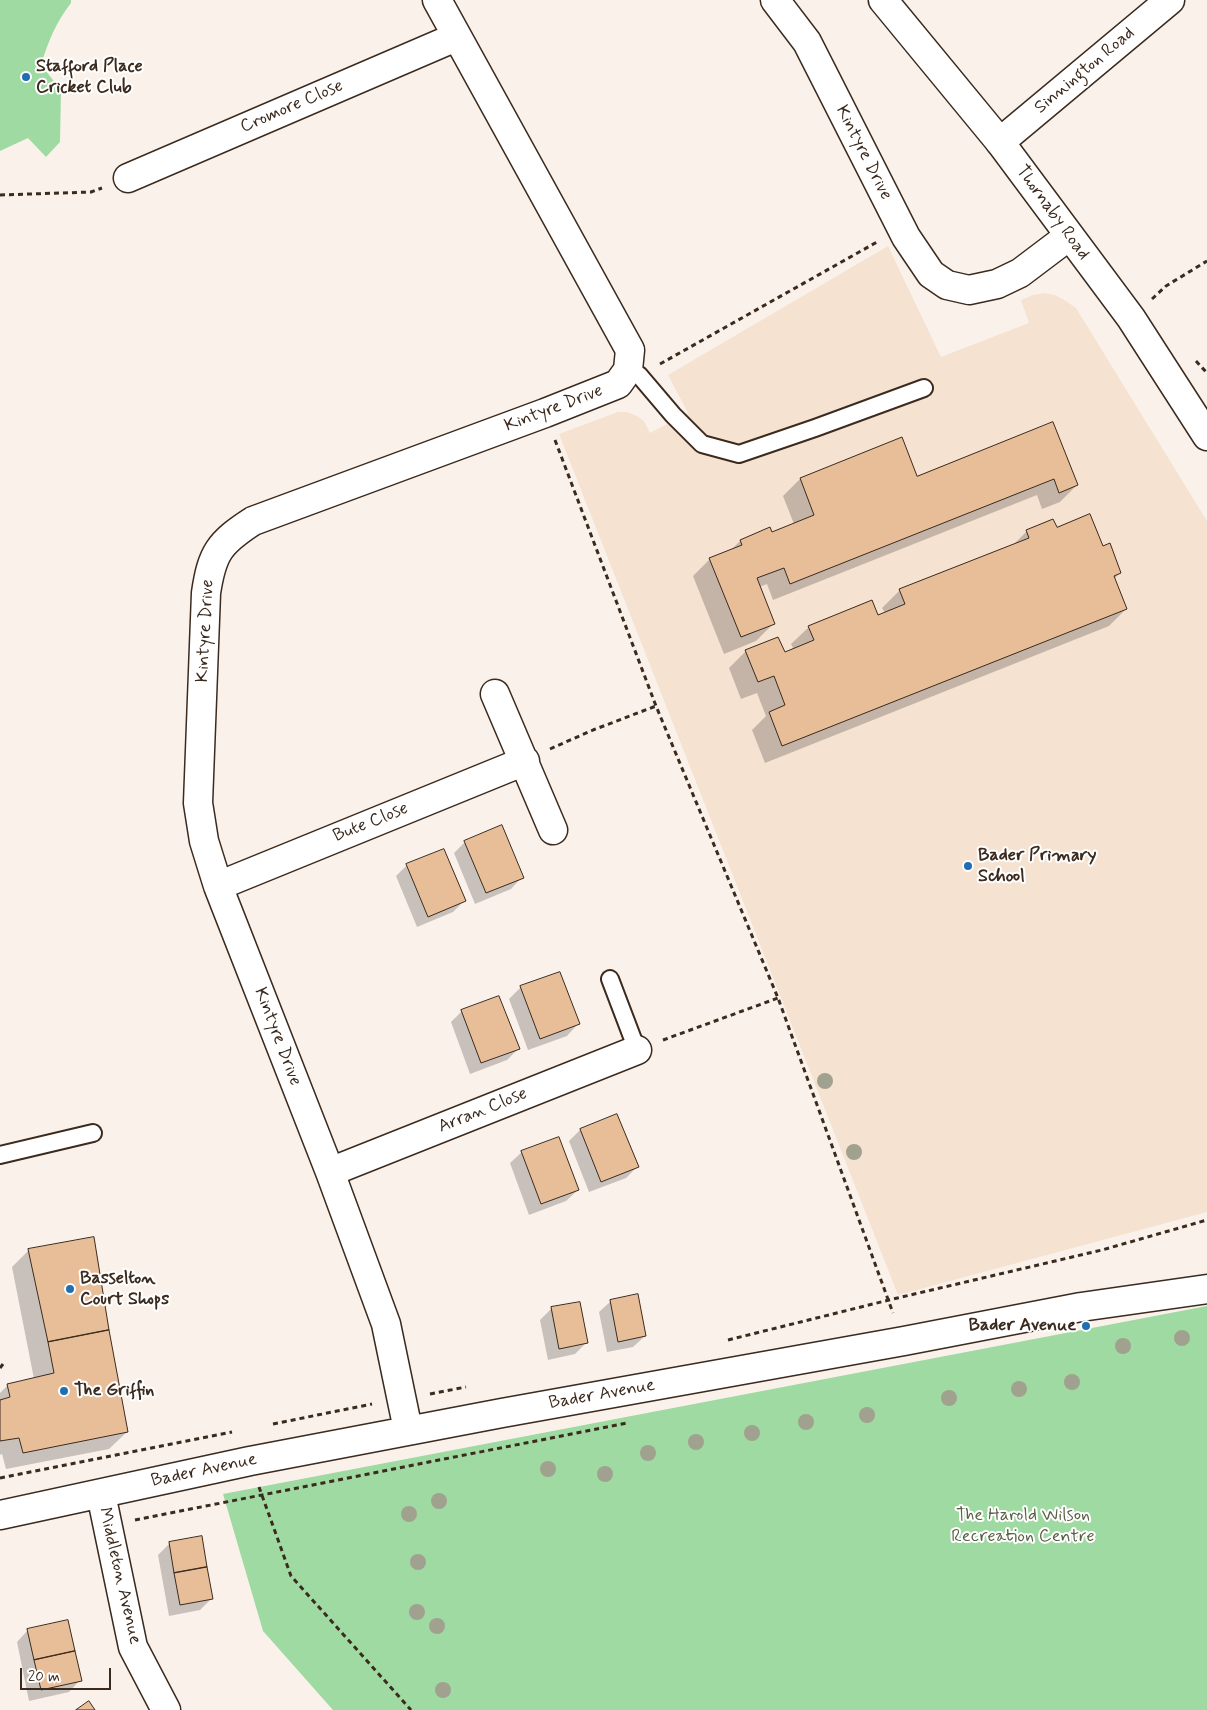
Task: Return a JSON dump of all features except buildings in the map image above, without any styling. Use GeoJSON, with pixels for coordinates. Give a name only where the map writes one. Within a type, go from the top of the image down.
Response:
{"type":"FeatureCollection","features":[{"type":"Feature","properties":{"kind":"street"},"geometry":{"type":"LineString","coordinates":[[437,0],[630,350],[634,373]]}},
{"type":"Feature","properties":{"kind":"street","name":"Kintyre Drive"},"geometry":{"type":"LineString","coordinates":[[775,0],[808,42],[902,228],[918,257],[931,274],[947,285],[969,290],[997,284],[1020,273],[1069,236]]}},
{"type":"Feature","properties":{"kind":"street","name":"Thornaby Road"},"geometry":{"type":"LineString","coordinates":[[883,0],[1000,142],[1131,318],[1207,436]]}},
{"type":"Feature","properties":{"kind":"street","name":"Sinnington Road"},"geometry":{"type":"LineString","coordinates":[[1000,142],[1170,0]]}},
{"type":"Feature","properties":{"kind":"street","name":"Cromore Close"},"geometry":{"type":"LineString","coordinates":[[128,178],[456,37]]}},
{"type":"Feature","properties":{"kind":"street","name":"Kintyre Drive"},"geometry":{"type":"LineString","coordinates":[[408,1430],[386,1324],[330,1172],[218,886],[204,842],[198,803],[206,593],[210,570],[217,551],[231,536],[253,521],[544,413],[618,384],[634,373]]}},
{"type":"Feature","properties":{"kind":"street"},"geometry":{"type":"LineString","coordinates":[[495,694],[553,830]]}},
{"type":"Feature","properties":{"kind":"street","name":"Bute Close"},"geometry":{"type":"LineString","coordinates":[[218,886],[524,761]]}},
{"type":"Feature","properties":{"kind":"street","name":"Arran Close"},"geometry":{"type":"LineString","coordinates":[[330,1172],[637,1050]]}},
{"type":"Feature","properties":{"kind":"street","name":"Bader Avenue"},"geometry":{"type":"LineString","coordinates":[[0,1515],[250,1460],[408,1430],[904,1341],[1081,1307],[1207,1289]]}},
{"type":"Feature","properties":{"kind":"street","name":"Middleton Avenue"},"geometry":{"type":"LineString","coordinates":[[101,1494],[134,1647],[166,1710]]}},
{"type":"Feature","properties":{"kind":"lane"},"geometry":{"type":"LineString","coordinates":[[634,373],[702,444],[739,454],[924,388]]}},
{"type":"Feature","properties":{"kind":"lane"},"geometry":{"type":"LineString","coordinates":[[610,979],[637,1050]]}},
{"type":"Feature","properties":{"kind":"lane"},"geometry":{"type":"LineString","coordinates":[[0,1155],[93,1133]]}},
{"type":"Feature","properties":{"kind":"path"},"geometry":{"type":"LineString","coordinates":[[0,195],[91,192],[128,178]]}},
{"type":"Feature","properties":{"kind":"path"},"geometry":{"type":"LineString","coordinates":[[634,373],[902,228]]}},
{"type":"Feature","properties":{"kind":"path"},"geometry":{"type":"LineString","coordinates":[[1131,318],[1166,286],[1207,261]]}},
{"type":"Feature","properties":{"kind":"path"},"geometry":{"type":"LineString","coordinates":[[544,413],[656,706],[778,998],[904,1341]]}},
{"type":"Feature","properties":{"kind":"path"},"geometry":{"type":"LineString","coordinates":[[524,761],[593,730],[656,706]]}},
{"type":"Feature","properties":{"kind":"path"},"geometry":{"type":"LineString","coordinates":[[637,1050],[778,998]]}},
{"type":"Feature","properties":{"kind":"path"},"geometry":{"type":"LineString","coordinates":[[719,1342],[1102,1250],[1207,1220]]}},
{"type":"Feature","properties":{"kind":"path"},"geometry":{"type":"LineString","coordinates":[[0,1368],[3,1364]]}},
{"type":"Feature","properties":{"kind":"path"},"geometry":{"type":"LineString","coordinates":[[264,1426],[469,1387]]}},
{"type":"Feature","properties":{"kind":"path"},"geometry":{"type":"LineString","coordinates":[[108,1526],[630,1422]]}},
{"type":"Feature","properties":{"kind":"path"},"geometry":{"type":"LineString","coordinates":[[0,1478],[235,1432]]}},
{"type":"Feature","properties":{"kind":"path"},"geometry":{"type":"LineString","coordinates":[[250,1460],[290,1576],[411,1710]]}},
{"type":"Feature","properties":{"kind":"shaded area","name":"Bader Primary School"},"geometry":{"type":"Polygon","coordinates":[[[888,246],[941,357],[1029,323],[1021,300],[1033,295],[1045,293],[1055,295],[1076,308],[1207,521],[1207,1212],[898,1295],[559,434],[618,412],[627,412],[637,416],[644,421],[650,433],[688,413],[668,375],[888,246]]]}},
{"type":"Feature","properties":{"kind":"green space","name":"Stafford Place Cricket Club"},"geometry":{"type":"Polygon","coordinates":[[[0,0],[71,0],[53,32],[41,65],[61,90],[60,142],[46,157],[28,138],[0,151],[0,0]]]}},
{"type":"Feature","properties":{"kind":"green space","name":"The Harold Wilson Recreation Centre"},"geometry":{"type":"Polygon","coordinates":[[[1207,1306],[1207,1710],[333,1710],[263,1631],[223,1494],[1207,1306]]]}},
{"type":"Feature","properties":{"kind":"place","name":"Stafford Place Cricket Club"},"geometry":{"type":"Point","coordinates":[26,77]}},
{"type":"Feature","properties":{"kind":"place","name":"Bader Primary School"},"geometry":{"type":"Point","coordinates":[968,866]}},
{"type":"Feature","properties":{"kind":"place","name":"Basselton Court Shops"},"geometry":{"type":"Point","coordinates":[70,1289]}},
{"type":"Feature","properties":{"kind":"place","name":"Bader Avenue"},"geometry":{"type":"Point","coordinates":[1086,1326]}},
{"type":"Feature","properties":{"kind":"place","name":"The Griffin"},"geometry":{"type":"Point","coordinates":[64,1391]}}]}
